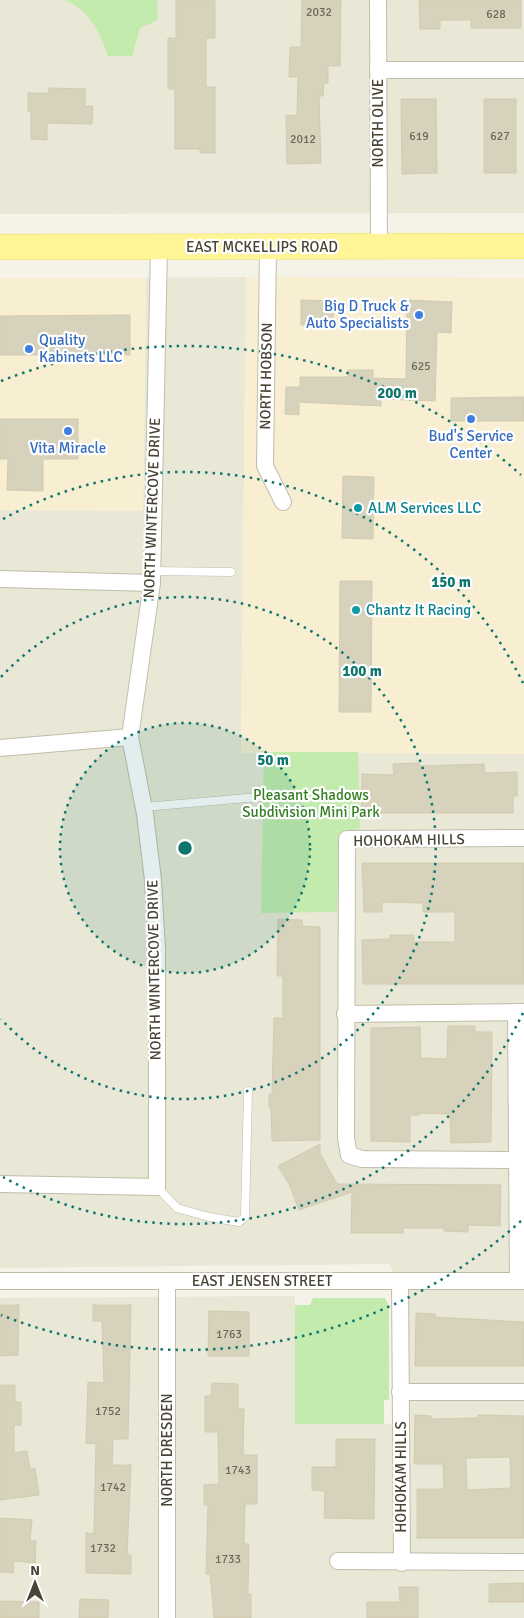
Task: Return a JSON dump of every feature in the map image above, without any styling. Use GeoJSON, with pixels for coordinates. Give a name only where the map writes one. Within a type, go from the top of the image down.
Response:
{"type":"FeatureCollection","features":[{"type":"Feature","properties":{"kind":"main road","name":"EAST MCKELLIPS ROAD"},"geometry":{"type":"LineString","coordinates":[[0,247],[524,246]]}},
{"type":"Feature","properties":{"kind":"street","name":"NORTH OLIVE"},"geometry":{"type":"LineString","coordinates":[[378,0],[379,246]]}},
{"type":"Feature","properties":{"kind":"street"},"geometry":{"type":"LineString","coordinates":[[378,70],[524,70]]}},
{"type":"Feature","properties":{"kind":"street","name":"NORTH WINTERCOVE DRIVE"},"geometry":{"type":"LineString","coordinates":[[156,1187],[156,949],[153,880],[144,807],[130,737],[152,577],[159,247]]}},
{"type":"Feature","properties":{"kind":"street","name":"NORTH HOBSON"},"geometry":{"type":"LineString","coordinates":[[268,247],[265,466],[283,502]]}},
{"type":"Feature","properties":{"kind":"street"},"geometry":{"type":"LineString","coordinates":[[0,579],[152,577]]}},
{"type":"Feature","properties":{"kind":"street"},"geometry":{"type":"LineString","coordinates":[[0,748],[130,737]]}},
{"type":"Feature","properties":{"kind":"street","name":"HOHOKAM HILLS"},"geometry":{"type":"LineString","coordinates":[[516,1160],[362,1159],[349,1155],[346,1138],[346,839],[524,838]]}},
{"type":"Feature","properties":{"kind":"street"},"geometry":{"type":"LineString","coordinates":[[345,1014],[520,1012],[516,1160],[521,1281]]}},
{"type":"Feature","properties":{"kind":"street"},"geometry":{"type":"LineString","coordinates":[[0,1184],[156,1187]]}},
{"type":"Feature","properties":{"kind":"street","name":"EAST JENSEN STREET"},"geometry":{"type":"LineString","coordinates":[[0,1281],[521,1281]]}},
{"type":"Feature","properties":{"kind":"street","name":"NORTH DRESDEN"},"geometry":{"type":"LineString","coordinates":[[166,1281],[166,1618]]}},
{"type":"Feature","properties":{"kind":"street","name":"HOHOKAM HILLS"},"geometry":{"type":"LineString","coordinates":[[400,1281],[402,1563]]}},
{"type":"Feature","properties":{"kind":"street"},"geometry":{"type":"LineString","coordinates":[[400,1392],[524,1392]]}},
{"type":"Feature","properties":{"kind":"street"},"geometry":{"type":"LineString","coordinates":[[338,1562],[524,1562]]}},
{"type":"Feature","properties":{"kind":"lane"},"geometry":{"type":"LineString","coordinates":[[152,577],[231,572]]}},
{"type":"Feature","properties":{"kind":"lane"},"geometry":{"type":"LineString","coordinates":[[144,807],[260,798]]}},
{"type":"Feature","properties":{"kind":"lane"},"geometry":{"type":"LineString","coordinates":[[156,1187],[177,1208],[209,1218],[239,1222],[245,1217],[248,1091]]}},
{"type":"Feature","properties":{"kind":"shaded area"},"geometry":{"type":"Polygon","coordinates":[[[0,0],[524,0],[524,213],[0,214],[0,0]]]}},
{"type":"Feature","properties":{"kind":"shaded area"},"geometry":{"type":"Polygon","coordinates":[[[246,277],[241,752],[524,754],[524,1618],[0,1618],[0,1298],[295,1296],[295,1424],[410,1424],[407,1310],[390,1264],[0,1268],[0,510],[143,511],[146,278],[246,277]]]}},
{"type":"Feature","properties":{"kind":"shaded area"},"geometry":{"type":"Polygon","coordinates":[[[246,277],[524,278],[524,754],[241,753],[246,277]]]}},
{"type":"Feature","properties":{"kind":"shaded area"},"geometry":{"type":"Polygon","coordinates":[[[0,278],[146,278],[143,511],[0,510],[0,278]]]}},
{"type":"Feature","properties":{"kind":"green space"},"geometry":{"type":"Polygon","coordinates":[[[65,0],[157,0],[158,20],[140,28],[132,56],[108,56],[97,30],[87,16],[65,0]]]}},
{"type":"Feature","properties":{"kind":"green space","name":"Pleasant Shadows Subdivision Mini Park"},"geometry":{"type":"Polygon","coordinates":[[[264,752],[358,752],[360,828],[348,835],[339,846],[337,912],[261,913],[264,752]]]}},
{"type":"Feature","properties":{"kind":"green space"},"geometry":{"type":"Polygon","coordinates":[[[313,1298],[385,1298],[389,1306],[389,1400],[384,1400],[384,1424],[295,1424],[295,1305],[310,1305],[313,1298]]]}},
{"type":"Feature","properties":{"kind":"building"},"geometry":{"type":"Polygon","coordinates":[[[176,0],[215,0],[215,38],[206,38],[206,87],[215,87],[215,153],[200,153],[200,149],[175,149],[175,89],[168,89],[168,38],[176,38],[176,0]]]}},
{"type":"Feature","properties":{"kind":"building"},"geometry":{"type":"Polygon","coordinates":[[[302,0],[341,0],[340,66],[328,66],[328,83],[324,83],[323,96],[319,96],[321,163],[287,164],[286,116],[297,115],[298,77],[289,77],[290,47],[301,47],[302,0]]]}},
{"type":"Feature","properties":{"kind":"building"},"geometry":{"type":"Polygon","coordinates":[[[419,0],[521,0],[521,28],[471,28],[471,20],[440,20],[440,29],[420,29],[419,0]]]}},
{"type":"Feature","properties":{"kind":"building"},"geometry":{"type":"Polygon","coordinates":[[[49,88],[85,89],[85,106],[93,106],[92,124],[47,123],[47,140],[31,139],[31,111],[28,111],[28,93],[49,93],[49,88]]]}},
{"type":"Feature","properties":{"kind":"building"},"geometry":{"type":"Polygon","coordinates":[[[401,99],[436,99],[437,173],[402,174],[401,99]]]}},
{"type":"Feature","properties":{"kind":"building"},"geometry":{"type":"Polygon","coordinates":[[[484,99],[516,99],[516,173],[484,173],[484,99]]]}},
{"type":"Feature","properties":{"kind":"building"},"geometry":{"type":"Polygon","coordinates":[[[301,300],[334,301],[333,325],[301,325],[301,300]]]}},
{"type":"Feature","properties":{"kind":"building"},"geometry":{"type":"Polygon","coordinates":[[[407,300],[452,302],[451,333],[437,332],[435,401],[381,399],[381,406],[299,402],[299,415],[285,414],[286,387],[300,387],[300,377],[348,377],[348,370],[373,370],[373,378],[406,379],[407,300]]]}},
{"type":"Feature","properties":{"kind":"building"},"geometry":{"type":"Polygon","coordinates":[[[130,315],[130,355],[0,355],[0,316],[130,315]]]}},
{"type":"Feature","properties":{"kind":"building"},"geometry":{"type":"Polygon","coordinates":[[[524,397],[524,421],[451,421],[451,398],[524,397]]]}},
{"type":"Feature","properties":{"kind":"building"},"geometry":{"type":"Polygon","coordinates":[[[0,419],[78,419],[78,459],[43,459],[43,491],[7,490],[8,459],[0,459],[0,419]]]}},
{"type":"Feature","properties":{"kind":"building","name":"ALM Services LLC"},"geometry":{"type":"Polygon","coordinates":[[[343,476],[374,477],[373,539],[342,538],[343,476]]]}},
{"type":"Feature","properties":{"kind":"building"},"geometry":{"type":"Polygon","coordinates":[[[340,581],[372,581],[371,712],[339,712],[340,581]]]}},
{"type":"Feature","properties":{"kind":"building"},"geometry":{"type":"Polygon","coordinates":[[[419,763],[419,766],[484,764],[485,773],[517,772],[517,796],[513,796],[513,813],[361,813],[362,774],[394,775],[393,764],[419,763]]]}},
{"type":"Feature","properties":{"kind":"building"},"geometry":{"type":"Polygon","coordinates":[[[362,863],[524,863],[524,984],[363,984],[362,940],[390,939],[390,935],[414,935],[414,942],[455,942],[455,912],[423,912],[423,903],[382,902],[382,912],[364,912],[362,863]]]}},
{"type":"Feature","properties":{"kind":"building"},"geometry":{"type":"Polygon","coordinates":[[[278,919],[302,920],[302,926],[320,927],[320,1140],[272,1141],[269,1094],[272,1094],[274,1018],[283,1018],[283,976],[277,976],[278,919]]]}},
{"type":"Feature","properties":{"kind":"building"},"geometry":{"type":"Polygon","coordinates":[[[448,1026],[475,1026],[475,1032],[492,1032],[491,1142],[451,1143],[450,1114],[420,1113],[420,1115],[410,1115],[410,1142],[371,1141],[371,1028],[420,1027],[421,1058],[447,1059],[448,1026]]]}},
{"type":"Feature","properties":{"kind":"building"},"geometry":{"type":"Polygon","coordinates":[[[320,1144],[320,1153],[337,1184],[501,1185],[500,1226],[468,1225],[468,1232],[444,1231],[444,1228],[403,1228],[403,1233],[351,1233],[352,1192],[299,1210],[289,1184],[278,1166],[320,1144]]]}},
{"type":"Feature","properties":{"kind":"building"},"geometry":{"type":"Polygon","coordinates":[[[0,1305],[19,1305],[18,1355],[0,1356],[0,1305]]]}},
{"type":"Feature","properties":{"kind":"building"},"geometry":{"type":"Polygon","coordinates":[[[93,1305],[131,1305],[128,1439],[113,1439],[112,1465],[131,1465],[127,1555],[131,1555],[131,1574],[86,1573],[86,1533],[94,1534],[96,1444],[86,1443],[88,1382],[104,1383],[102,1321],[93,1321],[93,1305]]]}},
{"type":"Feature","properties":{"kind":"building"},"geometry":{"type":"Polygon","coordinates":[[[209,1311],[249,1312],[249,1356],[208,1356],[209,1311]]]}},
{"type":"Feature","properties":{"kind":"building"},"geometry":{"type":"Polygon","coordinates":[[[416,1313],[435,1314],[435,1317],[524,1322],[524,1366],[415,1366],[416,1313]]]}},
{"type":"Feature","properties":{"kind":"building"},"geometry":{"type":"Polygon","coordinates":[[[212,1383],[238,1384],[238,1409],[244,1409],[243,1455],[257,1455],[257,1504],[245,1504],[244,1544],[249,1544],[248,1594],[251,1594],[251,1618],[214,1618],[210,1574],[206,1574],[208,1505],[204,1505],[204,1485],[219,1484],[218,1432],[205,1432],[205,1396],[211,1396],[212,1383]]]}},
{"type":"Feature","properties":{"kind":"building"},"geometry":{"type":"Polygon","coordinates":[[[0,1385],[15,1385],[15,1402],[21,1402],[21,1425],[14,1425],[14,1453],[27,1451],[30,1469],[35,1468],[39,1495],[0,1500],[0,1385]]]}},
{"type":"Feature","properties":{"kind":"building"},"geometry":{"type":"Polygon","coordinates":[[[415,1415],[431,1416],[431,1419],[478,1418],[478,1415],[524,1416],[524,1538],[417,1538],[417,1489],[444,1489],[443,1464],[414,1464],[415,1415]],[[510,1457],[466,1458],[467,1490],[511,1488],[510,1457]]]}},
{"type":"Feature","properties":{"kind":"building"},"geometry":{"type":"Polygon","coordinates":[[[336,1439],[375,1439],[374,1519],[324,1518],[325,1491],[312,1490],[312,1467],[336,1467],[336,1439]]]}},
{"type":"Feature","properties":{"kind":"building"},"geometry":{"type":"Polygon","coordinates":[[[0,1518],[32,1520],[30,1541],[36,1541],[35,1563],[14,1561],[13,1573],[0,1572],[0,1518]]]}},
{"type":"Feature","properties":{"kind":"building"},"geometry":{"type":"Polygon","coordinates":[[[524,1583],[524,1602],[489,1602],[489,1584],[524,1583]]]}},
{"type":"Feature","properties":{"kind":"building"},"geometry":{"type":"Polygon","coordinates":[[[399,1587],[418,1587],[418,1618],[367,1618],[367,1602],[400,1602],[399,1587]]]}},
{"type":"Feature","properties":{"kind":"building"},"geometry":{"type":"Polygon","coordinates":[[[80,1599],[109,1600],[108,1618],[79,1618],[80,1599]]]}},
{"type":"Feature","properties":{"kind":"building"},"geometry":{"type":"Polygon","coordinates":[[[0,1601],[39,1602],[39,1618],[0,1618],[0,1601]]]}},
{"type":"Feature","properties":{"kind":"place","name":"Big D Truck & Auto Specialists"},"geometry":{"type":"Point","coordinates":[419,315]}},
{"type":"Feature","properties":{"kind":"place","name":"Quality Kabinets LLC"},"geometry":{"type":"Point","coordinates":[29,349]}},
{"type":"Feature","properties":{"kind":"place","name":"Bud's Service Center"},"geometry":{"type":"Point","coordinates":[471,419]}},
{"type":"Feature","properties":{"kind":"place","name":"Vita Miracle"},"geometry":{"type":"Point","coordinates":[68,431]}},
{"type":"Feature","properties":{"kind":"place","name":"ALM Services LLC"},"geometry":{"type":"Point","coordinates":[358,508]}},
{"type":"Feature","properties":{"kind":"place","name":"Chantz It Racing"},"geometry":{"type":"Point","coordinates":[356,610]}}]}
